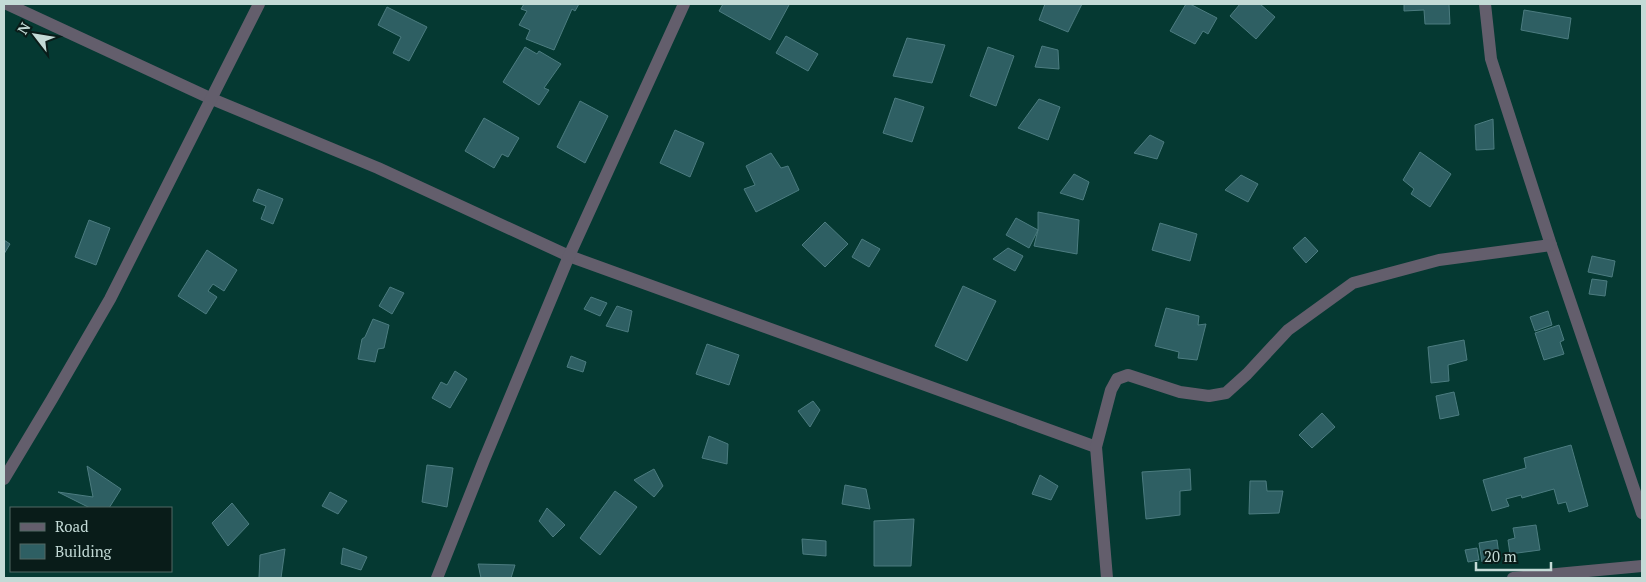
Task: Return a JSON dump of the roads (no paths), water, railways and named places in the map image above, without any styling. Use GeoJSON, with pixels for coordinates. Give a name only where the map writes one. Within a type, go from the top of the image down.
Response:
{"type":"FeatureCollection","features":[{"type":"Feature","properties":{"kind":"street"},"geometry":{"type":"LineString","coordinates":[[7,4],[212,99],[378,168],[569,256],[1096,447]]}},
{"type":"Feature","properties":{"kind":"street"},"geometry":{"type":"LineString","coordinates":[[4,479],[110,299],[259,4]]}},
{"type":"Feature","properties":{"kind":"street"},"geometry":{"type":"LineString","coordinates":[[436,578],[569,256],[684,4]]}},
{"type":"Feature","properties":{"kind":"street"},"geometry":{"type":"LineString","coordinates":[[1486,4],[1491,59],[1550,245],[1642,513]]}},
{"type":"Feature","properties":{"kind":"street"},"geometry":{"type":"LineString","coordinates":[[1107,578],[1096,447],[1111,390],[1117,380],[1128,375],[1180,392],[1209,396],[1226,392],[1247,374],[1288,330],[1353,283],[1439,260],[1550,245]]}},
{"type":"Feature","properties":{"kind":"street"},"geometry":{"type":"LineString","coordinates":[[1513,578],[1642,566]]}}]}
